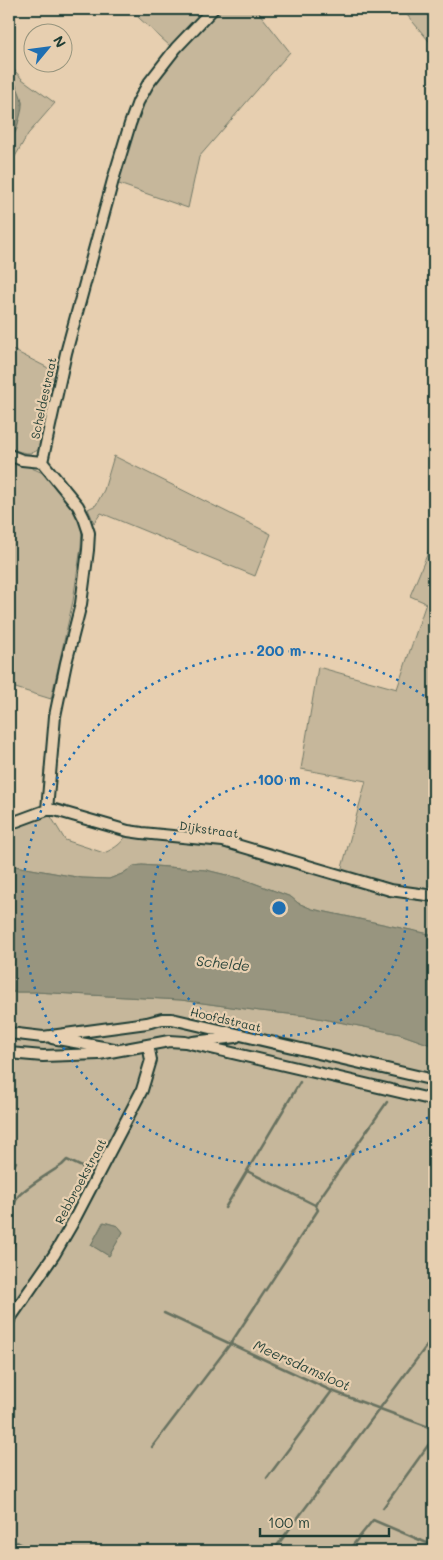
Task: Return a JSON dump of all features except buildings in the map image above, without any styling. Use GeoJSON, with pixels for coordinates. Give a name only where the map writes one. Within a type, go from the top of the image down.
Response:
{"type":"FeatureCollection","features":[{"type":"Feature","properties":{"kind":"street","name":"Scheldestraat"},"geometry":{"type":"LineString","coordinates":[[42,462],[66,352],[130,124],[138,102],[148,84],[176,48],[213,9]]}},
{"type":"Feature","properties":{"kind":"street"},"geometry":{"type":"LineString","coordinates":[[9,455],[22,460],[42,462],[78,506],[89,533],[81,604],[55,716],[47,810],[9,824]]}},
{"type":"Feature","properties":{"kind":"street","name":"Dijkstraat"},"geometry":{"type":"LineString","coordinates":[[47,810],[64,812],[128,831],[223,841],[390,890],[434,896]]}},
{"type":"Feature","properties":{"kind":"street","name":"Hoofdstraat"},"geometry":{"type":"LineString","coordinates":[[9,1033],[43,1037],[172,1019],[434,1080]]}},
{"type":"Feature","properties":{"kind":"street"},"geometry":{"type":"LineString","coordinates":[[9,1053],[43,1056],[99,1054],[169,1041],[185,1042],[244,1036]]}},
{"type":"Feature","properties":{"kind":"street"},"geometry":{"type":"LineString","coordinates":[[43,1037],[123,1050]]}},
{"type":"Feature","properties":{"kind":"street"},"geometry":{"type":"LineString","coordinates":[[185,1042],[434,1100]]}},
{"type":"Feature","properties":{"kind":"street","name":"Rebbroekstraat"},"geometry":{"type":"LineString","coordinates":[[9,1320],[54,1255],[72,1224],[142,1090],[151,1060],[148,1045]]}},
{"type":"Feature","properties":{"kind":"shaded area"},"geometry":{"type":"Polygon","coordinates":[[[129,9],[205,9],[170,46],[129,9]]]}},
{"type":"Feature","properties":{"kind":"shaded area"},"geometry":{"type":"Polygon","coordinates":[[[220,9],[256,9],[290,52],[199,157],[188,208],[116,183],[134,125],[152,87],[172,59],[220,9]]]}},
{"type":"Feature","properties":{"kind":"shaded area"},"geometry":{"type":"Polygon","coordinates":[[[402,9],[434,9],[434,47],[402,9]]]}},
{"type":"Feature","properties":{"kind":"shaded area"},"geometry":{"type":"Polygon","coordinates":[[[9,64],[22,79],[55,103],[28,134],[9,167],[9,144],[17,129],[22,103],[13,79],[9,74],[9,64]]]}},
{"type":"Feature","properties":{"kind":"shaded area"},"geometry":{"type":"Polygon","coordinates":[[[9,348],[56,372],[39,449],[32,453],[24,453],[9,448],[9,348]]]}},
{"type":"Feature","properties":{"kind":"shaded area"},"geometry":{"type":"Polygon","coordinates":[[[114,456],[271,534],[255,576],[101,513],[94,523],[88,509],[96,505],[104,490],[114,456]]]}},
{"type":"Feature","properties":{"kind":"shaded area"},"geometry":{"type":"Polygon","coordinates":[[[9,458],[43,473],[75,513],[82,528],[73,601],[51,699],[9,686],[9,458]]]}},
{"type":"Feature","properties":{"kind":"shaded area"},"geometry":{"type":"Polygon","coordinates":[[[434,538],[434,935],[312,909],[298,903],[291,897],[243,879],[206,870],[142,865],[134,866],[122,874],[109,879],[82,878],[9,865],[9,818],[11,823],[47,810],[65,840],[104,853],[119,844],[128,831],[223,841],[340,875],[366,781],[301,769],[318,667],[397,689],[426,603],[410,596],[434,538]]]}},
{"type":"Feature","properties":{"kind":"shaded area"},"geometry":{"type":"Polygon","coordinates":[[[9,992],[181,1000],[308,1016],[400,1034],[434,1046],[434,1096],[170,1037],[169,1040],[107,1053],[142,1050],[148,1059],[139,1088],[58,1246],[103,1174],[145,1092],[156,1046],[169,1041],[184,1043],[328,1074],[434,1100],[434,1551],[9,1551],[9,1330],[47,1265],[9,1320],[9,992]],[[103,1222],[91,1245],[109,1256],[123,1232],[118,1226],[103,1222]]]}},
{"type":"Feature","properties":{"kind":"water"},"geometry":{"type":"Polygon","coordinates":[[[9,74],[17,87],[22,107],[20,118],[9,144],[9,124],[14,105],[9,89],[9,74]]]}},
{"type":"Feature","properties":{"kind":"water","name":"Schelde"},"geometry":{"type":"Polygon","coordinates":[[[9,865],[82,878],[109,879],[122,874],[134,866],[142,865],[206,870],[243,879],[291,897],[298,903],[312,909],[434,935],[434,1046],[400,1034],[308,1016],[181,1000],[9,992],[9,865]]]}},
{"type":"Feature","properties":{"kind":"water"},"geometry":{"type":"Polygon","coordinates":[[[104,1222],[118,1226],[123,1232],[109,1256],[91,1245],[104,1222]]]}},
{"type":"Feature","properties":{"kind":"waterway"},"geometry":{"type":"LineString","coordinates":[[247,1171],[300,1082]]}},
{"type":"Feature","properties":{"kind":"waterway"},"geometry":{"type":"LineString","coordinates":[[315,1205],[387,1102]]}},
{"type":"Feature","properties":{"kind":"waterway"},"geometry":{"type":"LineString","coordinates":[[9,1256],[13,1248],[15,1233],[14,1205],[20,1195],[67,1160],[95,1173],[96,1171]]}},
{"type":"Feature","properties":{"kind":"waterway"},"geometry":{"type":"LineString","coordinates":[[9,1176],[16,1162]]}},
{"type":"Feature","properties":{"kind":"waterway"},"geometry":{"type":"LineString","coordinates":[[152,1447],[231,1343],[318,1210],[315,1205],[247,1171],[225,1208]]}},
{"type":"Feature","properties":{"kind":"waterway","name":"Meersdamsloot"},"geometry":{"type":"LineString","coordinates":[[164,1313],[332,1391],[434,1429]]}},
{"type":"Feature","properties":{"kind":"waterway"},"geometry":{"type":"LineString","coordinates":[[273,1551],[434,1336]]}},
{"type":"Feature","properties":{"kind":"waterway"},"geometry":{"type":"LineString","coordinates":[[267,1478],[332,1391]]}},
{"type":"Feature","properties":{"kind":"waterway"},"geometry":{"type":"LineString","coordinates":[[383,1508],[434,1437]]}},
{"type":"Feature","properties":{"kind":"waterway"},"geometry":{"type":"LineString","coordinates":[[348,1551],[373,1520],[434,1546]]}},
{"type":"Feature","properties":{"kind":"waterway"},"geometry":{"type":"LineString","coordinates":[[10,1551],[17,1542],[34,1551]]}}]}
